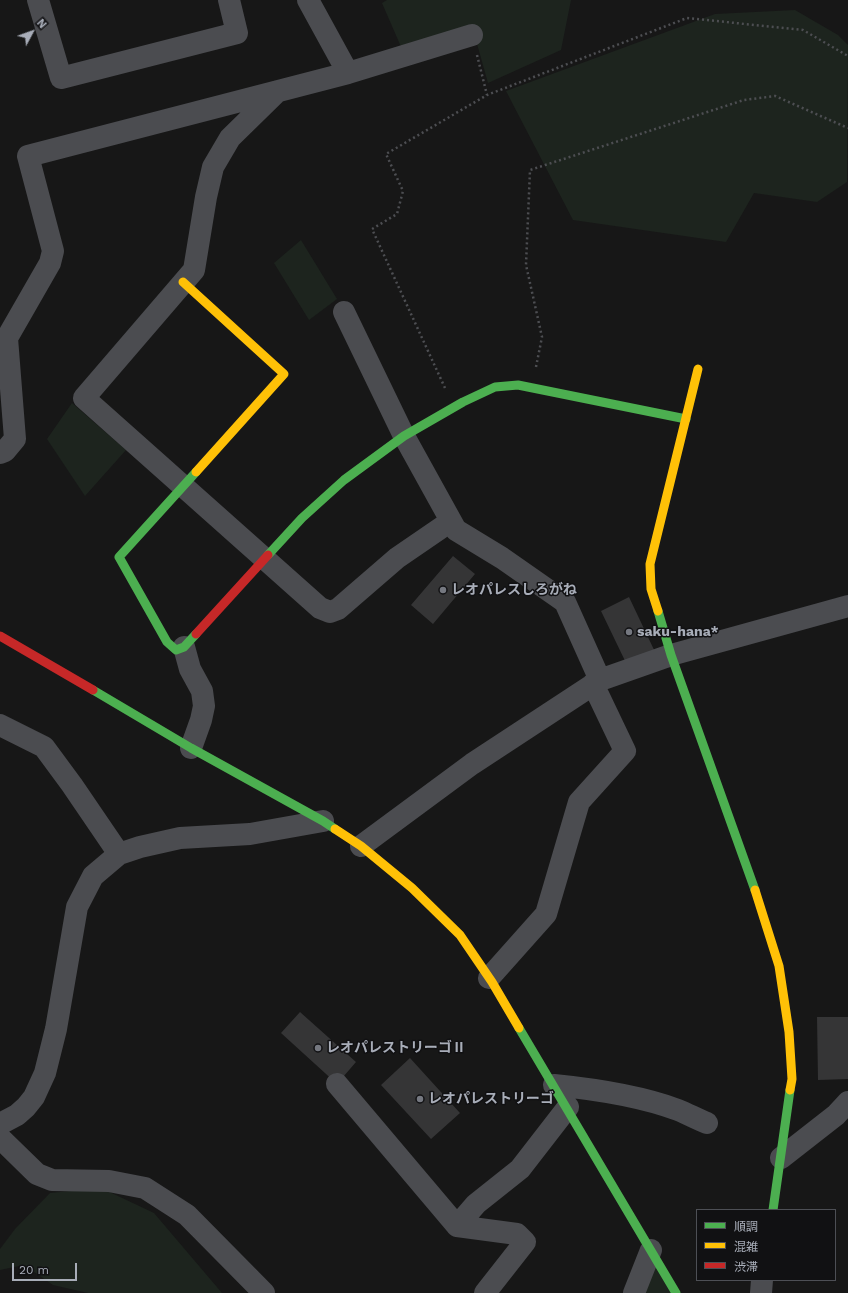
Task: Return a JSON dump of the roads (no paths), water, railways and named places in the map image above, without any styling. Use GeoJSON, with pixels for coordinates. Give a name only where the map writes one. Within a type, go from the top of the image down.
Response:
{"type":"FeatureCollection","features":[{"type":"Feature","properties":{"kind":"street"},"geometry":{"type":"LineString","coordinates":[[38,0],[61,78],[237,33],[230,0]]}},
{"type":"Feature","properties":{"kind":"street"},"geometry":{"type":"LineString","coordinates":[[308,0],[348,73]]}},
{"type":"Feature","properties":{"kind":"street"},"geometry":{"type":"LineString","coordinates":[[0,453],[5,451],[15,439],[7,338],[50,263],[53,251],[28,156],[348,73],[472,35]]}},
{"type":"Feature","properties":{"kind":"street"},"geometry":{"type":"LineString","coordinates":[[278,92],[230,138],[213,167],[206,197],[194,270],[84,398],[320,608],[330,612],[338,609],[397,558],[451,521]]}},
{"type":"Feature","properties":{"kind":"street"},"geometry":{"type":"LineString","coordinates":[[184,282],[284,374],[119,557],[167,642],[176,650],[184,648],[302,518],[344,480],[404,436],[454,407],[496,387],[518,385],[686,419]]}},
{"type":"Feature","properties":{"kind":"street"},"geometry":{"type":"LineString","coordinates":[[344,312],[404,436],[456,530],[502,558],[565,602],[624,751],[579,802],[546,914],[489,978]]}},
{"type":"Feature","properties":{"kind":"street"},"geometry":{"type":"LineString","coordinates":[[698,369],[650,564],[651,589],[671,655],[756,893],[779,966],[789,1032],[792,1079],[773,1209]]}},
{"type":"Feature","properties":{"kind":"street"},"geometry":{"type":"LineString","coordinates":[[362,846],[472,764],[596,682],[671,655],[848,606]]}},
{"type":"Feature","properties":{"kind":"street"},"geometry":{"type":"LineString","coordinates":[[0,636],[190,748],[323,821],[362,846],[412,888],[460,935],[489,978],[568,1107],[676,1293]]}},
{"type":"Feature","properties":{"kind":"street"},"geometry":{"type":"LineString","coordinates":[[184,648],[190,669],[202,691],[204,706],[190,748]]}},
{"type":"Feature","properties":{"kind":"street"},"geometry":{"type":"LineString","coordinates":[[0,725],[44,747],[119,854]]}},
{"type":"Feature","properties":{"kind":"street"},"geometry":{"type":"LineString","coordinates":[[0,1124],[17,1115],[26,1107],[34,1097],[45,1073],[56,1029],[77,907],[93,876],[119,854],[140,847],[180,838],[250,834],[323,821]]}},
{"type":"Feature","properties":{"kind":"street"},"geometry":{"type":"LineString","coordinates":[[337,1084],[457,1226],[517,1234],[525,1242],[485,1293]]}},
{"type":"Feature","properties":{"kind":"street"},"geometry":{"type":"LineString","coordinates":[[554,1085],[584,1088],[649,1101],[678,1110],[706,1123]]}},
{"type":"Feature","properties":{"kind":"street"},"geometry":{"type":"LineString","coordinates":[[781,1158],[836,1115],[848,1102]]}},
{"type":"Feature","properties":{"kind":"street"},"geometry":{"type":"LineString","coordinates":[[457,1226],[476,1204],[520,1169],[568,1107]]}},
{"type":"Feature","properties":{"kind":"street"},"geometry":{"type":"LineString","coordinates":[[0,1138],[37,1174],[52,1180],[109,1181],[146,1188],[187,1215],[264,1293]]}},
{"type":"Feature","properties":{"kind":"street"},"geometry":{"type":"LineString","coordinates":[[634,1293],[651,1250]]}},
{"type":"Feature","properties":{"kind":"street"},"geometry":{"type":"LineString","coordinates":[[761,1293],[762,1281]]}},
{"type":"Feature","properties":{"kind":"place","name":"レオパレスしろがね"},"geometry":{"type":"Point","coordinates":[443,590]}},
{"type":"Feature","properties":{"kind":"place","name":"saku-hana*"},"geometry":{"type":"Point","coordinates":[629,632]}},
{"type":"Feature","properties":{"kind":"place","name":"レオパレストリーゴⅡ"},"geometry":{"type":"Point","coordinates":[318,1048]}},
{"type":"Feature","properties":{"kind":"place","name":"レオパレストリーゴ"},"geometry":{"type":"Point","coordinates":[420,1099]}}]}
